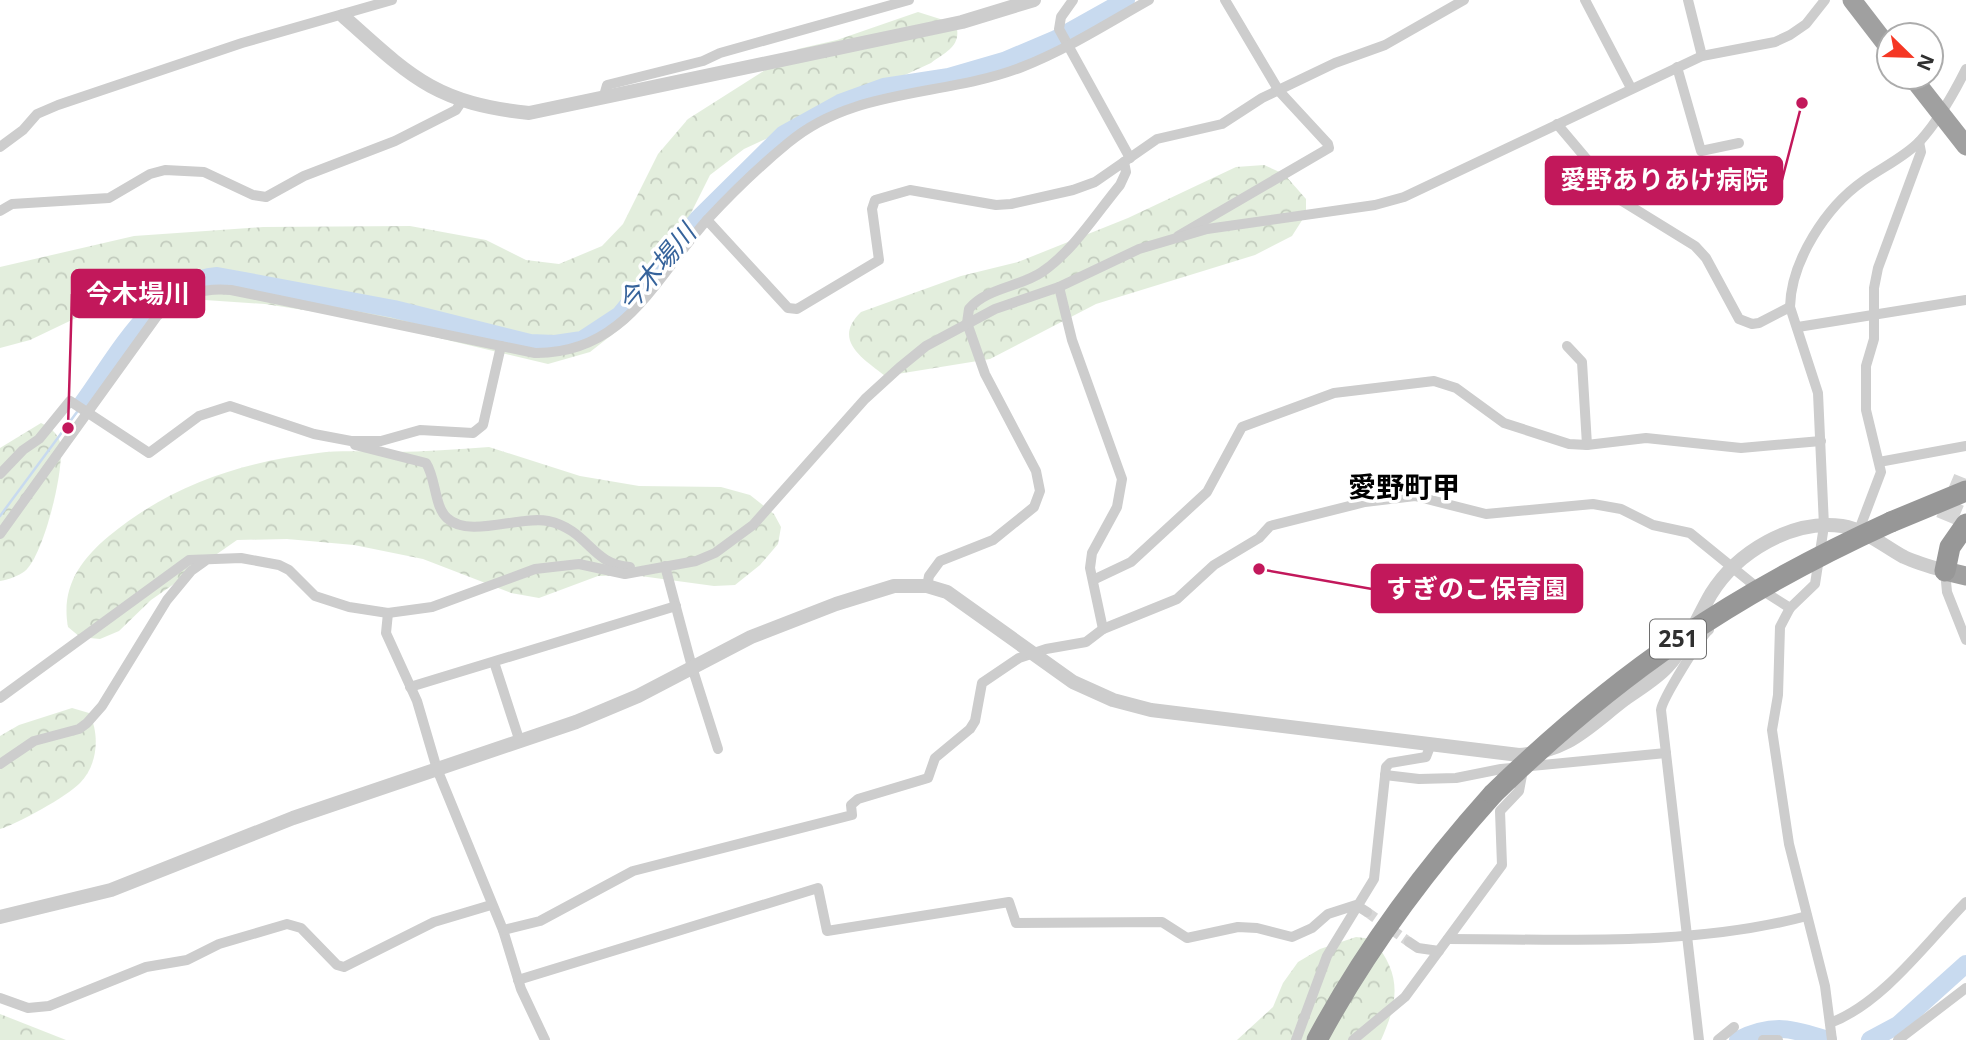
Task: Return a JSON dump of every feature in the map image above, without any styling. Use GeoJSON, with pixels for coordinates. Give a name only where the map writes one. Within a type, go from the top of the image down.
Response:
{"type":"FeatureCollection","features":[{"type":"Feature","properties":{"kind":"highway"},"geometry":{"type":"LineString","coordinates":[[1852,0],[1875,30]]}},
{"type":"Feature","properties":{"kind":"highway"},"geometry":{"type":"LineString","coordinates":[[1923,91],[1966,146]]}},
{"type":"Feature","properties":{"kind":"highway","name":"251"},"geometry":{"type":"LineString","coordinates":[[1317,1040],[1385,926],[1421,878],[1493,794],[1594,701],[1708,618],[1770,580],[1891,522],[1965,481]]}},
{"type":"Feature","properties":{"kind":"highway","name":"251"},"geometry":{"type":"LineString","coordinates":[[1891,522],[1966,500]]}},
{"type":"Feature","properties":{"kind":"highway"},"geometry":{"type":"LineString","coordinates":[[1956,522],[1945,571],[1966,576]]}},
{"type":"Feature","properties":{"kind":"street"},"geometry":{"type":"LineString","coordinates":[[0,146],[23,130],[37,114],[58,105],[242,43],[392,0]]}},
{"type":"Feature","properties":{"kind":"street"},"geometry":{"type":"LineString","coordinates":[[603,100],[604,89],[617,82],[703,61],[720,52],[909,0]]}},
{"type":"Feature","properties":{"kind":"street"},"geometry":{"type":"LineString","coordinates":[[343,16],[409,76],[462,101],[530,113],[603,100],[962,22],[1034,0]]}},
{"type":"Feature","properties":{"kind":"street"},"geometry":{"type":"LineString","coordinates":[[927,586],[929,576],[940,561],[993,540],[1034,507],[1040,491],[1036,471],[985,374],[966,315],[974,302],[1031,278],[1062,255],[1119,185],[1126,172],[1127,160],[1064,39],[1059,23],[1073,0]]}},
{"type":"Feature","properties":{"kind":"street"},"geometry":{"type":"LineString","coordinates":[[0,534],[157,317],[182,297],[214,289],[501,346],[552,353],[589,345],[627,318],[707,219],[789,141],[841,111],[893,96],[966,85],[1023,67],[1064,39],[1149,0]]}},
{"type":"Feature","properties":{"kind":"street"},"geometry":{"type":"LineString","coordinates":[[1178,239],[1182,231],[1329,148],[1279,91],[1225,0]]}},
{"type":"Feature","properties":{"kind":"street"},"geometry":{"type":"LineString","coordinates":[[707,219],[788,308],[797,309],[879,260],[872,209],[875,200],[910,190],[996,205],[1011,204],[1095,182],[1170,134],[1222,124],[1262,98],[1335,63],[1385,45],[1464,0]]}},
{"type":"Feature","properties":{"kind":"street"},"geometry":{"type":"LineString","coordinates":[[1585,0],[1631,88]]}},
{"type":"Feature","properties":{"kind":"street"},"geometry":{"type":"LineString","coordinates":[[1688,0],[1702,56]]}},
{"type":"Feature","properties":{"kind":"street"},"geometry":{"type":"LineString","coordinates":[[0,698],[189,560],[241,558],[279,565],[289,570],[315,596],[349,607],[388,613],[432,607],[535,569],[579,564],[618,574],[696,561],[735,541],[795,481],[865,399],[926,346],[995,309],[1059,287],[1110,261],[1207,229],[1375,205],[1404,197],[1702,56],[1775,42],[1790,35],[1806,24],[1825,0]]}},
{"type":"Feature","properties":{"kind":"street"},"geometry":{"type":"LineString","coordinates":[[1677,67],[1701,151],[1739,143]]}},
{"type":"Feature","properties":{"kind":"street"},"geometry":{"type":"LineString","coordinates":[[1831,1032],[1825,986],[1789,844],[1772,730],[1777,695],[1780,627],[1790,608],[1815,584],[1824,526],[1818,393],[1790,307],[1790,292],[1797,269],[1823,223],[1859,183],[1919,142],[1966,69]]}},
{"type":"Feature","properties":{"kind":"street"},"geometry":{"type":"LineString","coordinates":[[0,211],[12,204],[109,198],[150,174],[165,170],[204,172],[253,195],[266,197],[304,176],[395,141],[456,110],[462,101]]}},
{"type":"Feature","properties":{"kind":"street"},"geometry":{"type":"LineString","coordinates":[[1557,124],[1622,201],[1695,246],[1706,258],[1739,319],[1752,324],[1759,323],[1790,307]]}},
{"type":"Feature","properties":{"kind":"street"},"geometry":{"type":"LineString","coordinates":[[1859,530],[1881,472],[1866,410],[1866,366],[1874,339],[1878,268],[1921,152],[1919,142]]}},
{"type":"Feature","properties":{"kind":"street"},"geometry":{"type":"LineString","coordinates":[[1059,287],[1072,340],[1122,479],[1117,507],[1092,553],[1090,568],[1103,629]]}},
{"type":"Feature","properties":{"kind":"street"},"geometry":{"type":"LineString","coordinates":[[1798,327],[1966,300]]}},
{"type":"Feature","properties":{"kind":"street"},"geometry":{"type":"LineString","coordinates":[[0,474],[23,450],[39,439],[70,401],[149,453],[199,416],[230,406],[314,434],[351,440],[381,441],[420,430],[478,431],[483,425],[501,346]]}},
{"type":"Feature","properties":{"kind":"street"},"geometry":{"type":"LineString","coordinates":[[1567,346],[1577,354],[1583,370],[1587,445]]}},
{"type":"Feature","properties":{"kind":"street"},"geometry":{"type":"LineString","coordinates":[[1093,580],[1131,562],[1207,492],[1242,427],[1334,393],[1434,381],[1448,384],[1504,423],[1560,442],[1587,445],[1646,438],[1741,448],[1821,441]]}},
{"type":"Feature","properties":{"kind":"street"},"geometry":{"type":"LineString","coordinates":[[351,440],[359,446],[426,463],[443,513],[451,521],[477,526],[546,520],[582,536],[607,562],[638,571]]}},
{"type":"Feature","properties":{"kind":"street"},"geometry":{"type":"LineString","coordinates":[[1879,462],[1966,446]]}},
{"type":"Feature","properties":{"kind":"street"},"geometry":{"type":"LineString","coordinates":[[503,930],[540,921],[633,871],[852,816],[851,805],[858,799],[928,778],[934,758],[970,729],[975,721],[982,683],[1006,665],[1031,654],[1086,642],[1103,629],[1177,599],[1214,565],[1259,538],[1270,526],[1364,502],[1415,496],[1486,514],[1593,505],[1620,509],[1653,525],[1690,533],[1754,585],[1790,608]]}},
{"type":"Feature","properties":{"kind":"street"},"geometry":{"type":"LineString","coordinates":[[0,917],[140,880],[293,818],[520,741],[638,696],[751,637],[836,604],[894,586],[927,586],[963,601],[1031,654],[1073,682],[1113,700],[1151,710],[1519,755],[1544,753],[1580,736],[1667,668],[1683,646],[1713,591],[1732,567],[1753,550],[1775,538],[1824,526],[1859,530],[1905,557],[1945,571],[1947,592],[1966,640]]}},
{"type":"Feature","properties":{"kind":"street"},"geometry":{"type":"LineString","coordinates":[[0,764],[34,741],[79,729],[87,723],[102,706],[167,600],[191,571],[205,561]]}},
{"type":"Feature","properties":{"kind":"street"},"geometry":{"type":"LineString","coordinates":[[665,566],[692,667],[719,749]]}},
{"type":"Feature","properties":{"kind":"street"},"geometry":{"type":"LineString","coordinates":[[1699,1040],[1661,710],[1666,693],[1688,663],[1701,635],[1740,610],[1754,585]]}},
{"type":"Feature","properties":{"kind":"street"},"geometry":{"type":"LineString","coordinates":[[410,687],[676,606]]}},
{"type":"Feature","properties":{"kind":"street"},"geometry":{"type":"LineString","coordinates":[[388,613],[386,633],[410,687],[437,769],[503,930],[518,980],[545,1040]]}},
{"type":"Feature","properties":{"kind":"street"},"geometry":{"type":"LineString","coordinates":[[494,662],[520,741]]}},
{"type":"Feature","properties":{"kind":"street"},"geometry":{"type":"LineString","coordinates":[[1296,1040],[1327,956],[1374,879],[1385,775],[1390,763],[1426,757],[1432,744]]}},
{"type":"Feature","properties":{"kind":"street"},"geometry":{"type":"LineString","coordinates":[[1385,775],[1419,779],[1456,778],[1482,772],[1666,753]]}},
{"type":"Feature","properties":{"kind":"street"},"geometry":{"type":"LineString","coordinates":[[1356,1039],[1405,997],[1502,865],[1500,811],[1519,791],[1523,769]]}},
{"type":"Feature","properties":{"kind":"street"},"geometry":{"type":"LineString","coordinates":[[518,980],[818,888],[827,931],[1009,902],[1016,923],[1162,922],[1187,938],[1238,927],[1257,928],[1282,937],[1292,937],[1312,928],[1328,914],[1356,905]]}},
{"type":"Feature","properties":{"kind":"street"},"geometry":{"type":"LineString","coordinates":[[1831,1032],[1868,1003],[1966,902]]}},
{"type":"Feature","properties":{"kind":"street"},"geometry":{"type":"LineString","coordinates":[[0,998],[28,1008],[49,1006],[146,967],[187,960],[219,944],[287,924],[301,928],[337,965],[344,967],[434,922],[491,905]]}},
{"type":"Feature","properties":{"kind":"street"},"geometry":{"type":"LineString","coordinates":[[1356,905],[1367,912]]}},
{"type":"Feature","properties":{"kind":"street"},"geometry":{"type":"LineString","coordinates":[[1447,939],[1687,937],[1758,929],[1807,916]]}},
{"type":"Feature","properties":{"kind":"street"},"geometry":{"type":"LineString","coordinates":[[1409,942],[1418,948],[1439,951]]}},
{"type":"Feature","properties":{"kind":"street"},"geometry":{"type":"LineString","coordinates":[[1898,1040],[1966,988]]}},
{"type":"Feature","properties":{"kind":"street"},"geometry":{"type":"LineString","coordinates":[[1718,1040],[1734,1027]]}},
{"type":"Feature","properties":{"kind":"street"},"geometry":{"type":"LineString","coordinates":[[1763,1040],[1778,1040]]}},
{"type":"Feature","properties":{"kind":"green space"},"geometry":{"type":"Polygon","coordinates":[[[918,12],[956,24],[957,38],[952,47],[931,63],[744,149],[710,175],[648,299],[627,323],[590,352],[548,364],[355,318],[265,304],[161,297],[99,307],[30,340],[0,348],[0,267],[134,236],[263,227],[410,226],[486,240],[526,260],[559,264],[602,246],[623,224],[658,154],[688,119],[798,49],[837,40],[918,12]]]}},
{"type":"Feature","properties":{"kind":"green space"},"geometry":{"type":"Polygon","coordinates":[[[1264,165],[1284,174],[1306,199],[1306,214],[1292,236],[1255,255],[1096,304],[990,359],[885,376],[860,355],[850,340],[849,331],[861,312],[961,276],[1018,262],[1128,218],[1236,167],[1264,165]]]}},
{"type":"Feature","properties":{"kind":"green space"},"geometry":{"type":"Polygon","coordinates":[[[41,423],[55,433],[60,442],[60,470],[52,509],[32,562],[22,573],[0,581],[0,448],[41,423]]]}},
{"type":"Feature","properties":{"kind":"green space"},"geometry":{"type":"Polygon","coordinates":[[[489,447],[580,476],[639,486],[721,487],[750,495],[774,514],[781,527],[778,544],[760,565],[735,585],[714,586],[633,575],[598,576],[539,598],[511,593],[423,559],[354,545],[287,539],[237,540],[151,600],[119,631],[100,639],[80,637],[68,627],[67,600],[70,588],[89,555],[132,518],[181,490],[234,470],[289,457],[346,451],[417,452],[489,447]]]}},
{"type":"Feature","properties":{"kind":"green space"},"geometry":{"type":"Polygon","coordinates":[[[72,708],[89,713],[95,730],[94,758],[86,776],[54,802],[0,829],[0,736],[19,725],[72,708]]]}},
{"type":"Feature","properties":{"kind":"green space"},"geometry":{"type":"Polygon","coordinates":[[[1356,937],[1372,939],[1389,964],[1393,976],[1394,1000],[1381,1040],[1237,1040],[1273,1007],[1283,983],[1298,962],[1320,949],[1356,937]]]}},
{"type":"Feature","properties":{"kind":"green space"},"geometry":{"type":"Polygon","coordinates":[[[0,1014],[66,1040],[0,1040],[0,1014]]]}},
{"type":"Feature","properties":{"kind":"waterway","name":"今木場川"},"geometry":{"type":"LineString","coordinates":[[82,404],[123,345],[156,307],[174,292],[195,281],[217,276],[394,309],[530,343],[555,344],[582,340],[620,315],[698,219],[784,134],[840,103],[884,87],[949,77],[1004,61],[1056,39],[1126,0]]}},
{"type":"Feature","properties":{"kind":"waterway","name":"今木場川"},"geometry":{"type":"LineString","coordinates":[[0,516],[77,412]]}},
{"type":"Feature","properties":{"kind":"waterway"},"geometry":{"type":"LineString","coordinates":[[1870,1040],[1898,1025],[1966,964]]}},
{"type":"Feature","properties":{"kind":"waterway"},"geometry":{"type":"LineString","coordinates":[[1738,1040],[1772,1029],[1793,1030],[1828,1040]]}},
{"type":"Feature","properties":{"kind":"tunnel"},"geometry":{"type":"LineString","coordinates":[[1946,521],[1964,478]]}},
{"type":"Feature","properties":{"kind":"tunnel"},"geometry":{"type":"LineString","coordinates":[[1367,912],[1409,942]]}},
{"type":"Feature","properties":{"kind":"place","name":"愛野ありあけ病院"},"geometry":{"type":"Point","coordinates":[1802,103]}},
{"type":"Feature","properties":{"kind":"place","name":"今木場川"},"geometry":{"type":"Point","coordinates":[68,428]}},
{"type":"Feature","properties":{"kind":"place","name":"すぎのこ保育園"},"geometry":{"type":"Point","coordinates":[1259,569]}},
{"type":"Feature","properties":{"kind":"district","name":"愛野町甲"},"geometry":{"type":"Point","coordinates":[1404,487]}}]}
